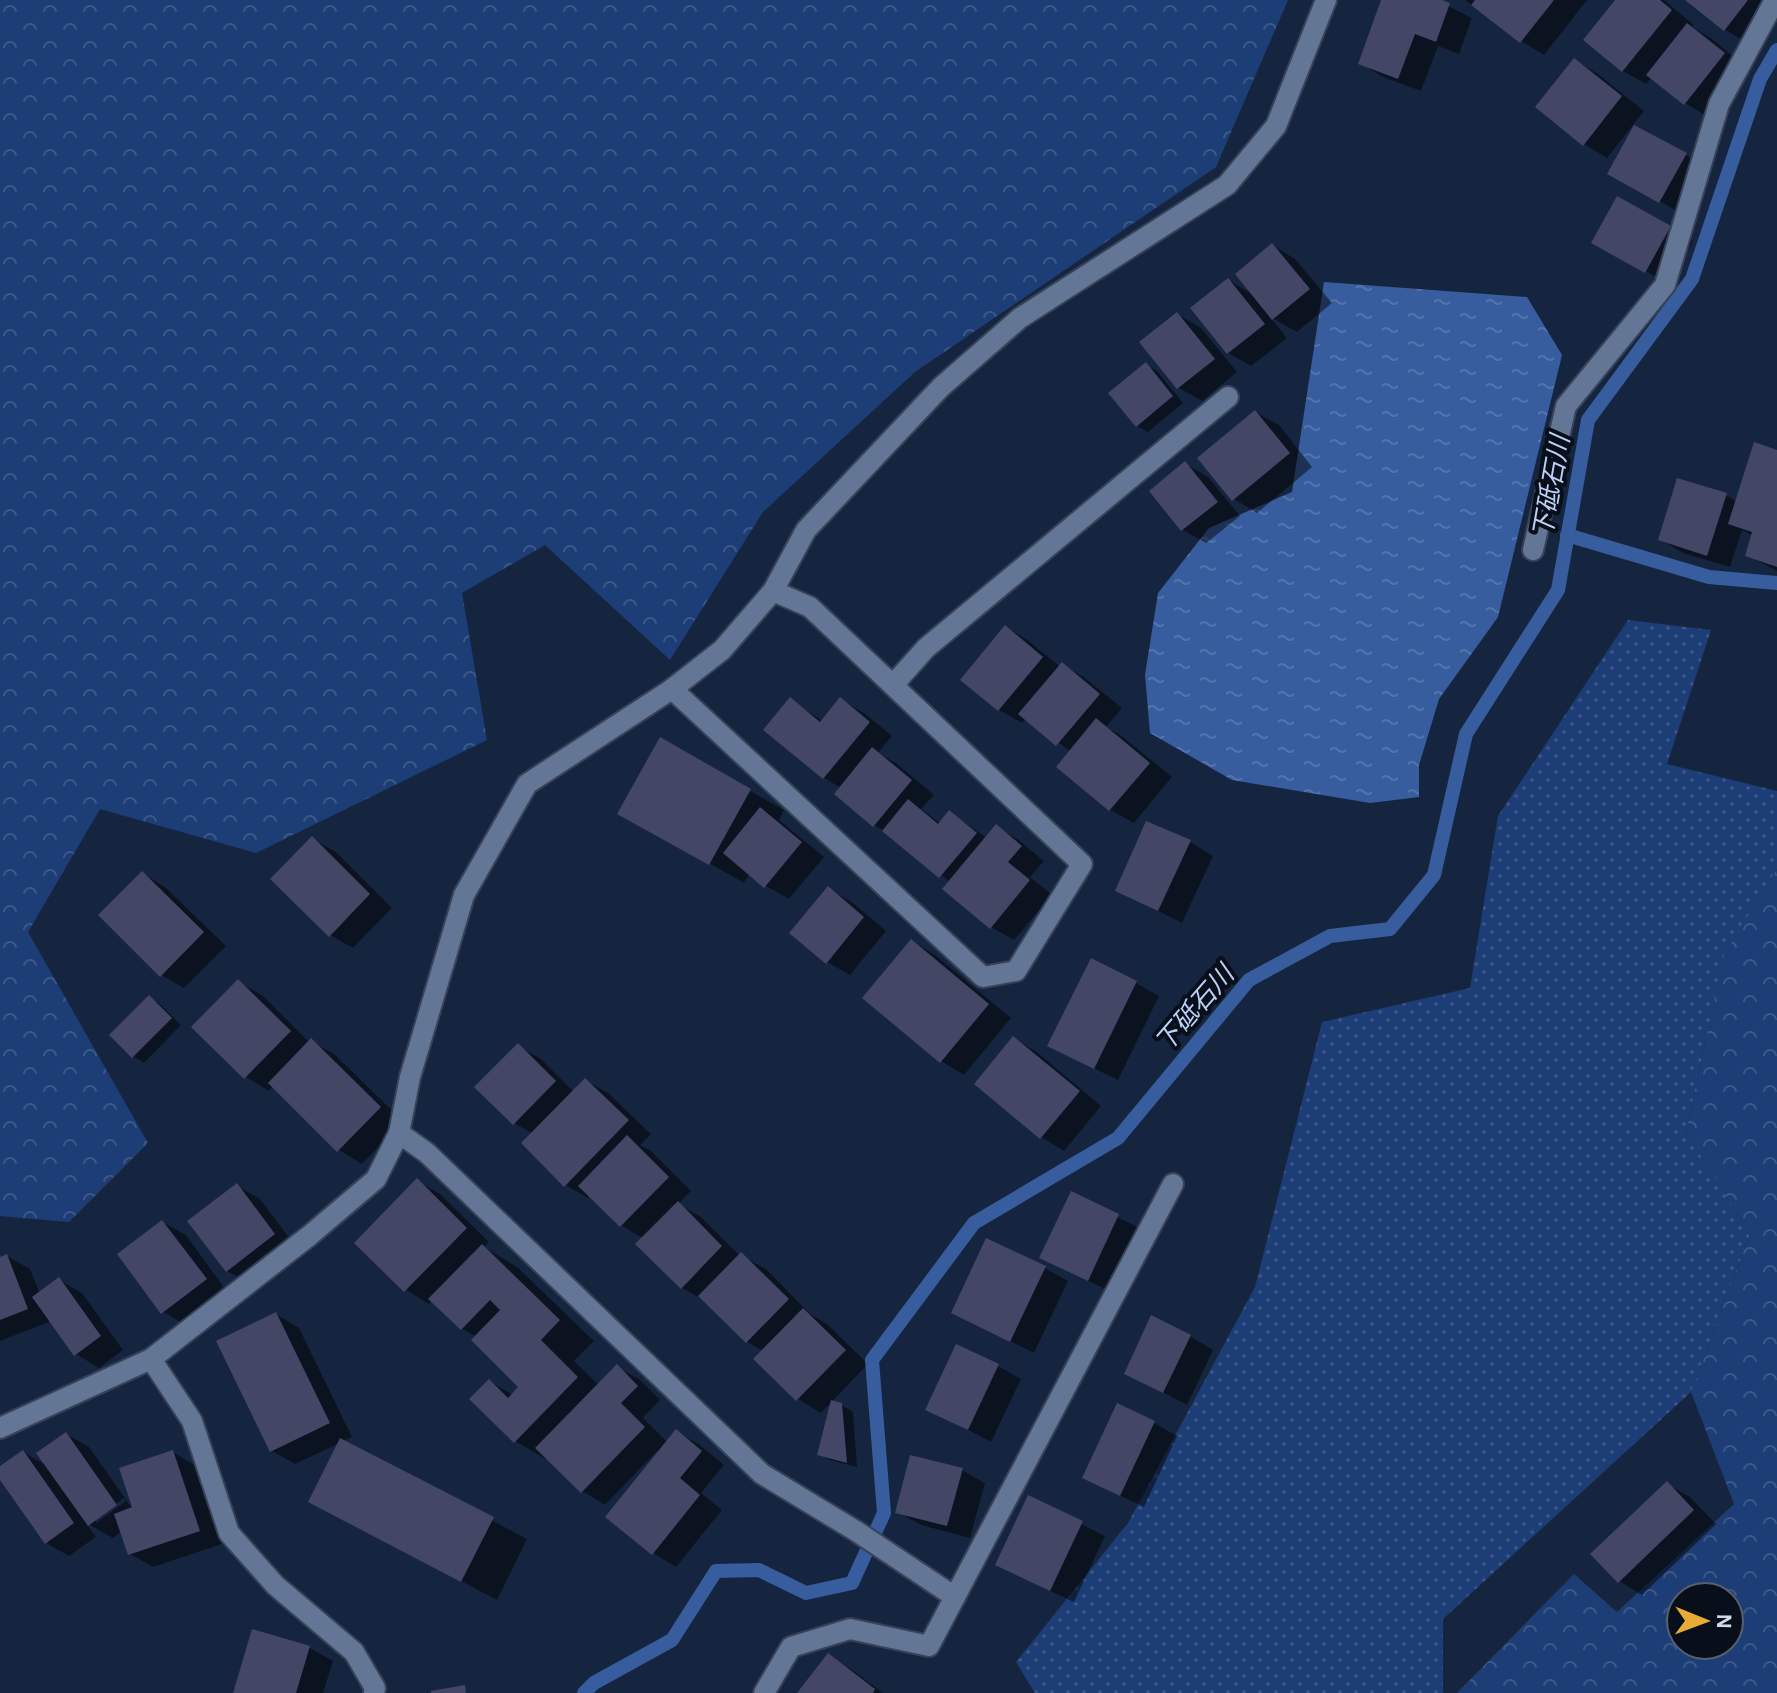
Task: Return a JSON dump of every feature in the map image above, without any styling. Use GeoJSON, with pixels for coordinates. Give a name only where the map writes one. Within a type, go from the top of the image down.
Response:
{"type":"FeatureCollection","features":[{"type":"Feature","properties":{"kind":"street"},"geometry":{"type":"LineString","coordinates":[[0,1428],[151,1359],[309,1236],[376,1179],[399,1133],[410,1077],[464,895],[527,784],[672,689],[722,650],[773,591],[806,530],[941,387],[1020,318],[1227,185],[1276,126],[1326,0]]}},
{"type":"Feature","properties":{"kind":"street"},"geometry":{"type":"LineString","coordinates":[[1533,550],[1566,406],[1665,285],[1719,104],[1775,0]]}},
{"type":"Feature","properties":{"kind":"street"},"geometry":{"type":"LineString","coordinates":[[893,685],[926,648],[1228,397]]}},
{"type":"Feature","properties":{"kind":"street"},"geometry":{"type":"LineString","coordinates":[[672,689],[983,977],[1016,971],[1082,864],[810,607],[773,591]]}},
{"type":"Feature","properties":{"kind":"street"},"geometry":{"type":"LineString","coordinates":[[399,1133],[427,1153],[762,1474],[856,1531],[955,1597]]}},
{"type":"Feature","properties":{"kind":"street"},"geometry":{"type":"LineString","coordinates":[[764,1693],[791,1647],[850,1629],[929,1646],[1173,1184]]}},
{"type":"Feature","properties":{"kind":"street"},"geometry":{"type":"LineString","coordinates":[[151,1359],[192,1421],[229,1533],[275,1585],[354,1652],[375,1688],[374,1693]]}},
{"type":"Feature","properties":{"kind":"green space"},"geometry":{"type":"Polygon","coordinates":[[[0,0],[1288,0],[1216,167],[915,372],[763,512],[670,660],[545,545],[462,593],[487,740],[256,853],[100,809],[28,932],[148,1143],[69,1222],[0,1216],[0,0]]]}},
{"type":"Feature","properties":{"kind":"green space"},"geometry":{"type":"Polygon","coordinates":[[[1628,620],[1711,630],[1667,764],[1777,791],[1777,869],[1724,956],[1686,1132],[1750,1234],[1691,1392],[1443,1619],[1443,1693],[1035,1693],[1016,1662],[1128,1523],[1255,1287],[1322,1022],[1470,988],[1498,816],[1628,620]]]}},
{"type":"Feature","properties":{"kind":"green space"},"geometry":{"type":"Polygon","coordinates":[[[1777,869],[1777,1693],[1457,1693],[1574,1574],[1617,1612],[1734,1504],[1691,1392],[1750,1234],[1686,1132],[1724,955],[1777,869]]]}},
{"type":"Feature","properties":{"kind":"water"},"geometry":{"type":"Polygon","coordinates":[[[1324,282],[1527,297],[1562,355],[1498,617],[1439,699],[1419,765],[1419,797],[1370,803],[1232,780],[1150,733],[1145,675],[1158,593],[1209,528],[1292,492],[1324,282]]]}},
{"type":"Feature","properties":{"kind":"building"},"geometry":{"type":"Polygon","coordinates":[[[1381,0],[1442,0],[1450,3],[1436,42],[1415,34],[1398,79],[1358,64],[1381,0]]]}},
{"type":"Feature","properties":{"kind":"building"},"geometry":{"type":"Polygon","coordinates":[[[1475,0],[1554,0],[1520,43],[1471,5],[1475,0]]]}},
{"type":"Feature","properties":{"kind":"building"},"geometry":{"type":"Polygon","coordinates":[[[1615,0],[1660,0],[1672,10],[1622,72],[1583,40],[1615,0]]]}},
{"type":"Feature","properties":{"kind":"building"},"geometry":{"type":"Polygon","coordinates":[[[1685,0],[1748,0],[1724,31],[1685,0]]]}},
{"type":"Feature","properties":{"kind":"building"},"geometry":{"type":"Polygon","coordinates":[[[1687,23],[1725,53],[1684,105],[1646,75],[1687,23]]]}},
{"type":"Feature","properties":{"kind":"building"},"geometry":{"type":"Polygon","coordinates":[[[1574,58],[1622,96],[1583,146],[1535,107],[1574,58]]]}},
{"type":"Feature","properties":{"kind":"building"},"geometry":{"type":"Polygon","coordinates":[[[1634,125],[1687,153],[1659,203],[1607,174],[1634,125]]]}},
{"type":"Feature","properties":{"kind":"building"},"geometry":{"type":"Polygon","coordinates":[[[1617,196],[1671,226],[1645,273],[1591,243],[1617,196]]]}},
{"type":"Feature","properties":{"kind":"building"},"geometry":{"type":"Polygon","coordinates":[[[1272,243],[1310,289],[1272,320],[1235,274],[1272,243]]]}},
{"type":"Feature","properties":{"kind":"building"},"geometry":{"type":"Polygon","coordinates":[[[1228,278],[1265,324],[1227,354],[1190,308],[1228,278]]]}},
{"type":"Feature","properties":{"kind":"building"},"geometry":{"type":"Polygon","coordinates":[[[1177,312],[1215,359],[1177,389],[1139,342],[1177,312]]]}},
{"type":"Feature","properties":{"kind":"building"},"geometry":{"type":"Polygon","coordinates":[[[1146,362],[1173,396],[1136,427],[1108,393],[1146,362]]]}},
{"type":"Feature","properties":{"kind":"building"},"geometry":{"type":"Polygon","coordinates":[[[1255,410],[1290,453],[1232,501],[1197,458],[1255,410]]]}},
{"type":"Feature","properties":{"kind":"building"},"geometry":{"type":"Polygon","coordinates":[[[1754,442],[1777,450],[1777,567],[1745,556],[1752,532],[1728,524],[1754,442]]]}},
{"type":"Feature","properties":{"kind":"building"},"geometry":{"type":"Polygon","coordinates":[[[1185,461],[1218,502],[1181,531],[1149,491],[1185,461]]]}},
{"type":"Feature","properties":{"kind":"building"},"geometry":{"type":"Polygon","coordinates":[[[1677,478],[1727,493],[1707,556],[1658,540],[1677,478]]]}},
{"type":"Feature","properties":{"kind":"building"},"geometry":{"type":"Polygon","coordinates":[[[1005,625],[1043,657],[998,711],[960,680],[1005,625]]]}},
{"type":"Feature","properties":{"kind":"building"},"geometry":{"type":"Polygon","coordinates":[[[1062,662],[1100,694],[1056,746],[1018,714],[1062,662]]]}},
{"type":"Feature","properties":{"kind":"building"},"geometry":{"type":"Polygon","coordinates":[[[790,697],[820,722],[840,697],[870,722],[823,779],[763,730],[790,697]]]}},
{"type":"Feature","properties":{"kind":"building"},"geometry":{"type":"Polygon","coordinates":[[[1096,718],[1150,763],[1109,811],[1056,767],[1096,718]]]}},
{"type":"Feature","properties":{"kind":"building"},"geometry":{"type":"Polygon","coordinates":[[[660,737],[751,789],[709,865],[617,814],[660,737]]]}},
{"type":"Feature","properties":{"kind":"building"},"geometry":{"type":"Polygon","coordinates":[[[872,747],[912,780],[873,827],[834,794],[872,747]]]}},
{"type":"Feature","properties":{"kind":"building"},"geometry":{"type":"Polygon","coordinates":[[[908,799],[938,824],[949,810],[977,833],[939,878],[882,831],[908,799]]]}},
{"type":"Feature","properties":{"kind":"building"},"geometry":{"type":"Polygon","coordinates":[[[760,807],[802,842],[764,888],[723,853],[760,807]]]}},
{"type":"Feature","properties":{"kind":"building"},"geometry":{"type":"Polygon","coordinates":[[[1146,821],[1191,840],[1158,911],[1115,891],[1146,821]]]}},
{"type":"Feature","properties":{"kind":"building"},"geometry":{"type":"Polygon","coordinates":[[[996,824],[1022,846],[1008,862],[1030,880],[990,929],[942,889],[996,824]]]}},
{"type":"Feature","properties":{"kind":"building"},"geometry":{"type":"Polygon","coordinates":[[[312,836],[370,894],[329,937],[270,879],[312,836]]]}},
{"type":"Feature","properties":{"kind":"building"},"geometry":{"type":"Polygon","coordinates":[[[142,871],[204,932],[160,977],[98,915],[142,871]]]}},
{"type":"Feature","properties":{"kind":"building"},"geometry":{"type":"Polygon","coordinates":[[[828,886],[864,917],[826,964],[789,933],[828,886]]]}},
{"type":"Feature","properties":{"kind":"building"},"geometry":{"type":"Polygon","coordinates":[[[911,939],[989,1004],[940,1063],[862,998],[911,939]]]}},
{"type":"Feature","properties":{"kind":"building"},"geometry":{"type":"Polygon","coordinates":[[[1091,958],[1137,981],[1094,1069],[1047,1046],[1091,958]]]}},
{"type":"Feature","properties":{"kind":"building"},"geometry":{"type":"Polygon","coordinates":[[[238,979],[291,1031],[244,1079],[191,1027],[238,979]]]}},
{"type":"Feature","properties":{"kind":"building"},"geometry":{"type":"Polygon","coordinates":[[[149,995],[172,1018],[132,1058],[109,1035],[149,995]]]}},
{"type":"Feature","properties":{"kind":"building"},"geometry":{"type":"Polygon","coordinates":[[[1013,1036],[1080,1091],[1040,1139],[974,1084],[1013,1036]]]}},
{"type":"Feature","properties":{"kind":"building"},"geometry":{"type":"Polygon","coordinates":[[[311,1038],[381,1107],[337,1152],[268,1083],[311,1038]]]}},
{"type":"Feature","properties":{"kind":"building"},"geometry":{"type":"Polygon","coordinates":[[[518,1043],[556,1081],[513,1125],[474,1087],[518,1043]]]}},
{"type":"Feature","properties":{"kind":"building"},"geometry":{"type":"Polygon","coordinates":[[[585,1078],[629,1120],[564,1187],[521,1143],[585,1078]]]}},
{"type":"Feature","properties":{"kind":"building"},"geometry":{"type":"Polygon","coordinates":[[[627,1135],[669,1177],[620,1227],[578,1186],[627,1135]]]}},
{"type":"Feature","properties":{"kind":"building"},"geometry":{"type":"Polygon","coordinates":[[[417,1178],[467,1228],[404,1292],[354,1243],[417,1178]]]}},
{"type":"Feature","properties":{"kind":"building"},"geometry":{"type":"Polygon","coordinates":[[[237,1183],[275,1234],[226,1272],[187,1221],[237,1183]]]}},
{"type":"Feature","properties":{"kind":"building"},"geometry":{"type":"Polygon","coordinates":[[[1071,1191],[1119,1214],[1088,1281],[1039,1258],[1071,1191]]]}},
{"type":"Feature","properties":{"kind":"building"},"geometry":{"type":"Polygon","coordinates":[[[678,1201],[722,1246],[681,1289],[635,1244],[678,1201]]]}},
{"type":"Feature","properties":{"kind":"building"},"geometry":{"type":"Polygon","coordinates":[[[162,1220],[207,1279],[161,1314],[117,1254],[162,1220]]]}},
{"type":"Feature","properties":{"kind":"building"},"geometry":{"type":"Polygon","coordinates":[[[986,1238],[1046,1266],[1010,1342],[951,1313],[986,1238]]]}},
{"type":"Feature","properties":{"kind":"building"},"geometry":{"type":"Polygon","coordinates":[[[482,1244],[560,1320],[541,1340],[578,1377],[514,1443],[469,1399],[489,1379],[508,1398],[518,1387],[471,1340],[500,1310],[490,1300],[461,1330],[428,1299],[482,1244]]]}},
{"type":"Feature","properties":{"kind":"building"},"geometry":{"type":"Polygon","coordinates":[[[741,1252],[789,1299],[746,1343],[698,1296],[741,1252]]]}},
{"type":"Feature","properties":{"kind":"building"},"geometry":{"type":"Polygon","coordinates":[[[7,1254],[28,1309],[0,1320],[0,1257],[7,1254]]]}},
{"type":"Feature","properties":{"kind":"building"},"geometry":{"type":"Polygon","coordinates":[[[59,1277],[101,1336],[74,1356],[32,1297],[59,1277]]]}},
{"type":"Feature","properties":{"kind":"building"},"geometry":{"type":"Polygon","coordinates":[[[803,1308],[846,1350],[796,1401],[753,1359],[803,1308]]]}},
{"type":"Feature","properties":{"kind":"building"},"geometry":{"type":"Polygon","coordinates":[[[276,1312],[330,1423],[270,1452],[216,1341],[276,1312]]]}},
{"type":"Feature","properties":{"kind":"building"},"geometry":{"type":"Polygon","coordinates":[[[1151,1315],[1191,1335],[1163,1393],[1124,1374],[1151,1315]]]}},
{"type":"Feature","properties":{"kind":"building"},"geometry":{"type":"Polygon","coordinates":[[[956,1344],[999,1364],[968,1430],[925,1410],[956,1344]]]}},
{"type":"Feature","properties":{"kind":"building"},"geometry":{"type":"Polygon","coordinates":[[[617,1364],[638,1386],[621,1403],[645,1427],[581,1493],[535,1448],[617,1364]]]}},
{"type":"Feature","properties":{"kind":"building"},"geometry":{"type":"Polygon","coordinates":[[[831,1400],[842,1403],[847,1463],[817,1455],[831,1400]]]}},
{"type":"Feature","properties":{"kind":"building"},"geometry":{"type":"Polygon","coordinates":[[[1117,1403],[1155,1421],[1120,1496],[1082,1478],[1117,1403]]]}},
{"type":"Feature","properties":{"kind":"building"},"geometry":{"type":"Polygon","coordinates":[[[676,1429],[702,1451],[680,1478],[700,1495],[652,1555],[605,1517],[676,1429]]]}},
{"type":"Feature","properties":{"kind":"building"},"geometry":{"type":"Polygon","coordinates":[[[66,1432],[117,1505],[88,1526],[36,1453],[66,1432]]]}},
{"type":"Feature","properties":{"kind":"building"},"geometry":{"type":"Polygon","coordinates":[[[340,1438],[494,1517],[461,1582],[308,1502],[340,1438]]]}},
{"type":"Feature","properties":{"kind":"building"},"geometry":{"type":"Polygon","coordinates":[[[23,1450],[74,1523],[45,1544],[0,1480],[0,1466],[23,1450]]]}},
{"type":"Feature","properties":{"kind":"building"},"geometry":{"type":"Polygon","coordinates":[[[173,1450],[200,1531],[128,1555],[114,1514],[132,1507],[119,1468],[173,1450]]]}},
{"type":"Feature","properties":{"kind":"building"},"geometry":{"type":"Polygon","coordinates":[[[910,1455],[963,1468],[947,1526],[895,1513],[910,1455]]]}},
{"type":"Feature","properties":{"kind":"building"},"geometry":{"type":"Polygon","coordinates":[[[1667,1481],[1694,1510],[1618,1583],[1590,1554],[1667,1481]]]}},
{"type":"Feature","properties":{"kind":"building"},"geometry":{"type":"Polygon","coordinates":[[[1028,1495],[1083,1521],[1050,1591],[995,1565],[1028,1495]]]}},
{"type":"Feature","properties":{"kind":"building"},"geometry":{"type":"Polygon","coordinates":[[[252,1629],[310,1646],[296,1693],[233,1693],[252,1629]]]}},
{"type":"Feature","properties":{"kind":"building"},"geometry":{"type":"Polygon","coordinates":[[[828,1653],[875,1689],[873,1693],[797,1693],[828,1653]]]}},
{"type":"Feature","properties":{"kind":"building"},"geometry":{"type":"Polygon","coordinates":[[[465,1685],[466,1693],[431,1693],[431,1691],[465,1685]]]}},
{"type":"Feature","properties":{"kind":"waterway","name":"下砥石川"},"geometry":{"type":"LineString","coordinates":[[584,1693],[594,1683],[672,1640],[716,1571],[759,1570],[806,1593],[852,1583],[884,1513],[872,1360],[974,1223],[1118,1138],[1249,980],[1330,936],[1390,929],[1434,875],[1466,734],[1558,590],[1588,420],[1692,279],[1760,79],[1777,50]]}},
{"type":"Feature","properties":{"kind":"waterway"},"geometry":{"type":"LineString","coordinates":[[1567,535],[1709,577],[1777,583]]}}]}
